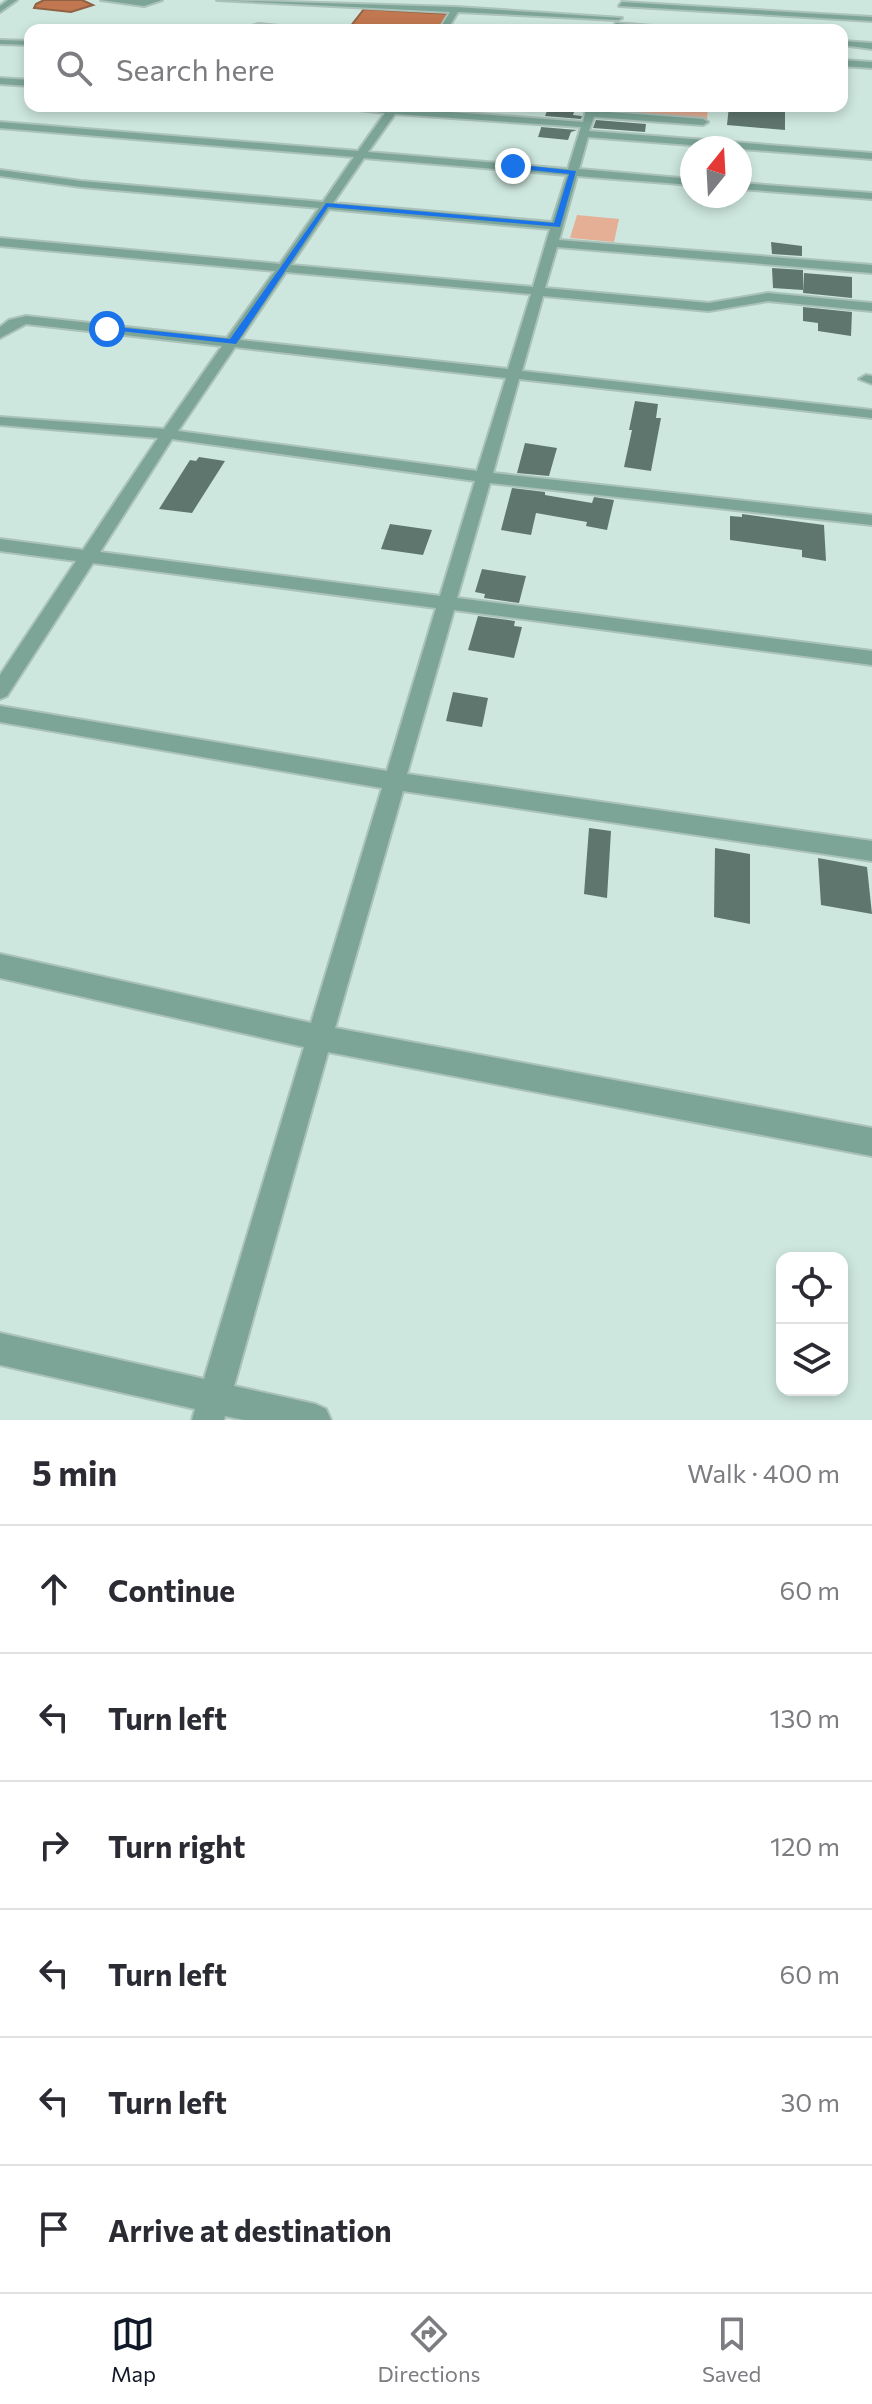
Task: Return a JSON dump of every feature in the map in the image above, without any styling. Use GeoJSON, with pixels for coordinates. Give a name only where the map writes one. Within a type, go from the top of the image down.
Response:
{"type":"FeatureCollection","features":[{"type":"Feature","properties":{"kind":"street"},"geometry":{"type":"LineString","coordinates":[[0,10],[13,0]]}},
{"type":"Feature","properties":{"kind":"street"},"geometry":{"type":"LineString","coordinates":[[105,0],[144,4],[158,0]]}},
{"type":"Feature","properties":{"kind":"street"},"geometry":{"type":"LineString","coordinates":[[221,0],[348,2],[616,24],[623,2],[846,13],[872,19]]}},
{"type":"Feature","properties":{"kind":"street"},"geometry":{"type":"LineString","coordinates":[[448,24],[468,0]]}},
{"type":"Feature","properties":{"kind":"street"},"geometry":{"type":"LineString","coordinates":[[0,42],[24,43]]}},
{"type":"Feature","properties":{"kind":"street"},"geometry":{"type":"LineString","coordinates":[[848,44],[872,46]]}},
{"type":"Feature","properties":{"kind":"street"},"geometry":{"type":"LineString","coordinates":[[848,63],[872,65]]}},
{"type":"Feature","properties":{"kind":"street"},"geometry":{"type":"LineString","coordinates":[[0,81],[24,83]]}},
{"type":"Feature","properties":{"kind":"street"},"geometry":{"type":"LineString","coordinates":[[0,691],[168,434],[391,112]]}},
{"type":"Feature","properties":{"kind":"street"},"geometry":{"type":"LineString","coordinates":[[459,112],[588,120],[703,122]]}},
{"type":"Feature","properties":{"kind":"street"},"geometry":{"type":"LineString","coordinates":[[588,120],[872,156]]}},
{"type":"Feature","properties":{"kind":"street"},"geometry":{"type":"LineString","coordinates":[[211,1409],[588,120]]}},
{"type":"Feature","properties":{"kind":"street"},"geometry":{"type":"LineString","coordinates":[[0,125],[680,181]]}},
{"type":"Feature","properties":{"kind":"street"},"geometry":{"type":"LineString","coordinates":[[0,173],[60,182],[326,205],[872,269]]}},
{"type":"Feature","properties":{"kind":"street"},"geometry":{"type":"LineString","coordinates":[[752,187],[872,196]]}},
{"type":"Feature","properties":{"kind":"street"},"geometry":{"type":"LineString","coordinates":[[0,242],[709,307],[768,297],[872,307]]}},
{"type":"Feature","properties":{"kind":"street"},"geometry":{"type":"LineString","coordinates":[[0,334],[14,323],[26,320],[872,414]]}},
{"type":"Feature","properties":{"kind":"street"},"geometry":{"type":"LineString","coordinates":[[0,421],[168,434],[484,477],[872,520]]}},
{"type":"Feature","properties":{"kind":"street"},"geometry":{"type":"LineString","coordinates":[[0,545],[872,658]]}},
{"type":"Feature","properties":{"kind":"street"},"geometry":{"type":"LineString","coordinates":[[0,714],[395,781],[872,851]]}},
{"type":"Feature","properties":{"kind":"street"},"geometry":{"type":"LineString","coordinates":[[0,966],[320,1038],[872,1142]]}},
{"type":"Feature","properties":{"kind":"street"},"geometry":{"type":"LineString","coordinates":[[0,1349],[211,1409],[315,1420]]}},
{"type":"Feature","properties":{"kind":"shaded area"},"geometry":{"type":"Polygon","coordinates":[[[44,0],[82,0],[93,5],[71,12],[34,8],[44,0]]]}},
{"type":"Feature","properties":{"kind":"shaded area"},"geometry":{"type":"Polygon","coordinates":[[[364,9],[451,14],[444,24],[352,24],[364,9]]]}},
{"type":"Feature","properties":{"kind":"shaded area"},"geometry":{"type":"Polygon","coordinates":[[[607,112],[708,112],[707,120],[607,112]]]}},
{"type":"Feature","properties":{"kind":"shaded area"},"geometry":{"type":"Polygon","coordinates":[[[577,215],[619,219],[614,242],[570,238],[577,215]]]}},
{"type":"Feature","properties":{"kind":"building"},"geometry":{"type":"Polygon","coordinates":[[[547,112],[574,112],[573,115],[582,116],[581,119],[545,116],[547,112]]]}},
{"type":"Feature","properties":{"kind":"building"},"geometry":{"type":"Polygon","coordinates":[[[728,112],[785,112],[785,130],[727,125],[728,112]]]}},
{"type":"Feature","properties":{"kind":"building"},"geometry":{"type":"Polygon","coordinates":[[[596,120],[646,124],[645,132],[593,128],[596,120]]]}},
{"type":"Feature","properties":{"kind":"building"},"geometry":{"type":"Polygon","coordinates":[[[541,127],[577,130],[571,132],[568,140],[538,137],[541,127]]]}},
{"type":"Feature","properties":{"kind":"building"},"geometry":{"type":"Polygon","coordinates":[[[771,242],[802,246],[802,256],[772,254],[771,242]]]}},
{"type":"Feature","properties":{"kind":"building"},"geometry":{"type":"Polygon","coordinates":[[[772,268],[803,270],[803,290],[773,288],[772,268]]]}},
{"type":"Feature","properties":{"kind":"building"},"geometry":{"type":"Polygon","coordinates":[[[804,273],[852,277],[852,298],[803,293],[804,273]]]}},
{"type":"Feature","properties":{"kind":"building"},"geometry":{"type":"Polygon","coordinates":[[[803,307],[852,312],[851,336],[818,331],[818,323],[803,321],[803,307]]]}},
{"type":"Feature","properties":{"kind":"building"},"geometry":{"type":"Polygon","coordinates":[[[635,401],[658,404],[656,418],[661,418],[651,471],[624,467],[635,401]]]}},
{"type":"Feature","properties":{"kind":"building"},"geometry":{"type":"Polygon","coordinates":[[[525,443],[557,448],[549,476],[517,473],[525,443]]]}},
{"type":"Feature","properties":{"kind":"building"},"geometry":{"type":"Polygon","coordinates":[[[199,457],[225,461],[192,513],[159,509],[190,460],[196,461],[199,457]]]}},
{"type":"Feature","properties":{"kind":"building"},"geometry":{"type":"Polygon","coordinates":[[[512,488],[592,503],[594,497],[614,500],[607,530],[586,526],[587,522],[536,513],[531,535],[501,530],[512,488]]]}},
{"type":"Feature","properties":{"kind":"building"},"geometry":{"type":"Polygon","coordinates":[[[742,514],[824,525],[826,561],[802,557],[802,550],[730,540],[730,516],[742,517],[742,514]]]}},
{"type":"Feature","properties":{"kind":"building"},"geometry":{"type":"Polygon","coordinates":[[[390,524],[432,530],[423,555],[381,549],[390,524]]]}},
{"type":"Feature","properties":{"kind":"building"},"geometry":{"type":"Polygon","coordinates":[[[482,569],[526,576],[519,603],[484,598],[485,594],[475,592],[482,569]]]}},
{"type":"Feature","properties":{"kind":"building"},"geometry":{"type":"Polygon","coordinates":[[[478,616],[515,621],[514,626],[522,627],[514,658],[468,650],[478,616]]]}},
{"type":"Feature","properties":{"kind":"building"},"geometry":{"type":"Polygon","coordinates":[[[453,692],[488,698],[482,727],[446,721],[453,692]]]}},
{"type":"Feature","properties":{"kind":"building"},"geometry":{"type":"Polygon","coordinates":[[[589,828],[611,831],[607,898],[584,894],[589,828]]]}},
{"type":"Feature","properties":{"kind":"building"},"geometry":{"type":"Polygon","coordinates":[[[715,848],[750,854],[750,924],[714,917],[715,848]]]}},
{"type":"Feature","properties":{"kind":"building"},"geometry":{"type":"Polygon","coordinates":[[[818,858],[867,867],[872,914],[821,905],[818,858]]]}},
{"type":"Feature","properties":{"kind":"route"},"geometry":{"type":"LineString","coordinates":[[107,329],[232,342],[326,205],[557,226],[573,172],[513,166]]}}]}
